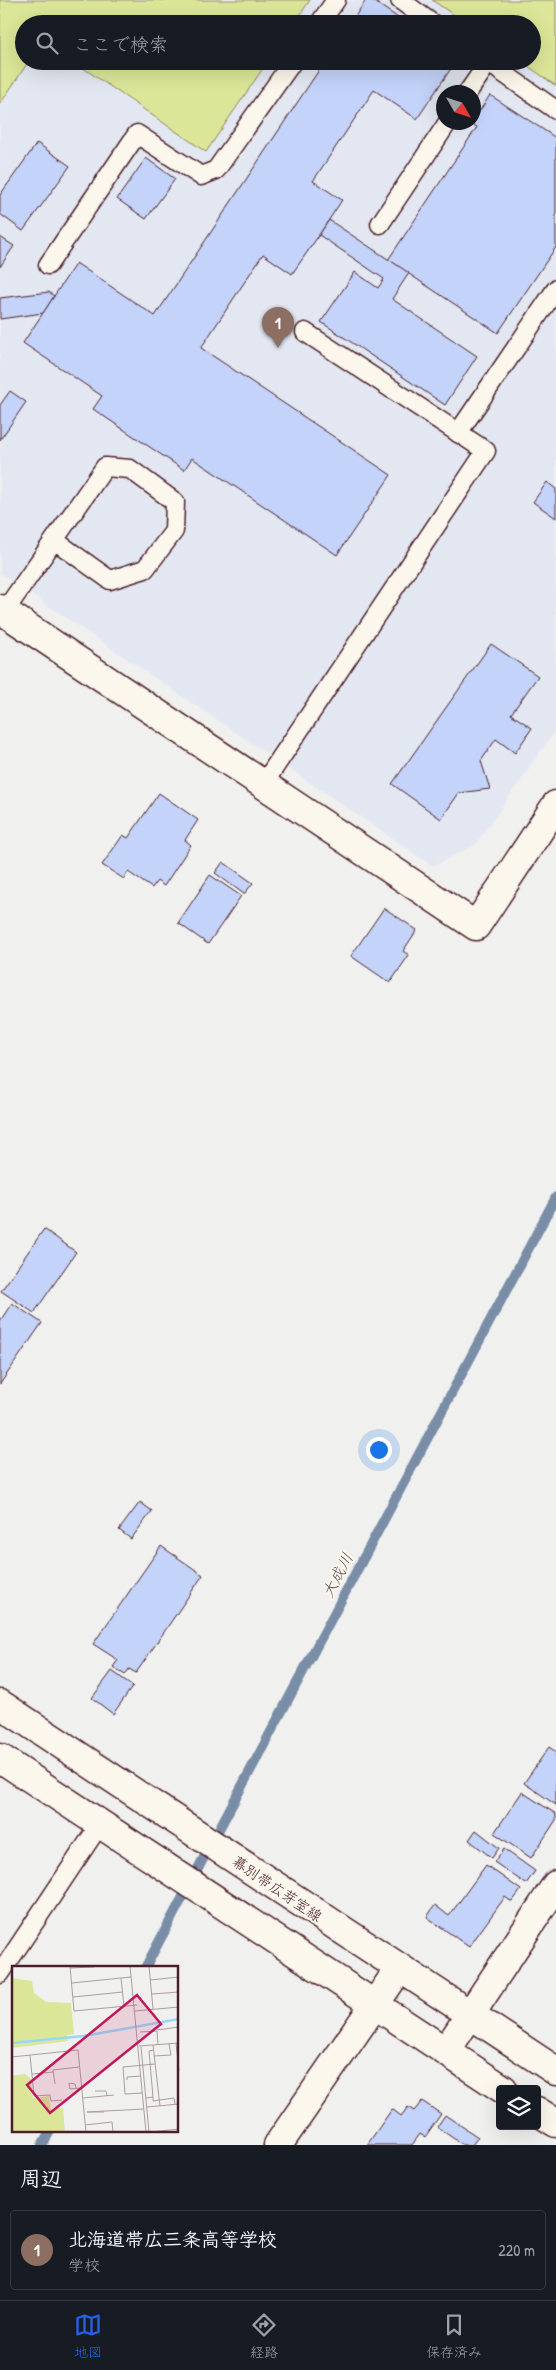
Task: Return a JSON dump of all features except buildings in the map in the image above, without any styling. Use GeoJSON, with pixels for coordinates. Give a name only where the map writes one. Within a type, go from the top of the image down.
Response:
{"type":"FeatureCollection","features":[{"type":"Feature","properties":{"kind":"main road"},"geometry":{"type":"LineString","coordinates":[[2,610],[476,926],[556,805]]}},
{"type":"Feature","properties":{"kind":"main road","name":"幕別帯広芽室線"},"geometry":{"type":"LineString","coordinates":[[0,1704],[244,1867],[556,2071]]}},
{"type":"Feature","properties":{"kind":"main road"},"geometry":{"type":"LineString","coordinates":[[0,1758],[497,2085]]}},
{"type":"Feature","properties":{"kind":"main road"},"geometry":{"type":"LineString","coordinates":[[446,2051],[556,1886]]}},
{"type":"Feature","properties":{"kind":"main road"},"geometry":{"type":"LineString","coordinates":[[278,2145],[399,1969]]}},
{"type":"Feature","properties":{"kind":"main road"},"geometry":{"type":"LineString","coordinates":[[541,2114],[556,2123]]}},
{"type":"Feature","properties":{"kind":"lane"},"geometry":{"type":"LineString","coordinates":[[325,15],[336,0]]}},
{"type":"Feature","properties":{"kind":"lane"},"geometry":{"type":"LineString","coordinates":[[400,0],[421,15]]}},
{"type":"Feature","properties":{"kind":"lane"},"geometry":{"type":"LineString","coordinates":[[48,265],[137,134],[201,176],[216,170],[287,70]]}},
{"type":"Feature","properties":{"kind":"lane"},"geometry":{"type":"LineString","coordinates":[[472,85],[482,70]]}},
{"type":"Feature","properties":{"kind":"lane"},"geometry":{"type":"LineString","coordinates":[[498,70],[556,110]]}},
{"type":"Feature","properties":{"kind":"lane"},"geometry":{"type":"LineString","coordinates":[[380,224],[443,130]]}},
{"type":"Feature","properties":{"kind":"lane"},"geometry":{"type":"LineString","coordinates":[[458,433],[556,289]]}},
{"type":"Feature","properties":{"kind":"lane"},"geometry":{"type":"LineString","coordinates":[[264,783],[486,451],[305,332]]}},
{"type":"Feature","properties":{"kind":"lane"},"geometry":{"type":"LineString","coordinates":[[2,610],[105,467],[130,469],[175,502],[174,531],[146,568],[110,580],[54,540]]}},
{"type":"Feature","properties":{"kind":"lane"},"geometry":{"type":"LineString","coordinates":[[0,1974],[100,1824]]}},
{"type":"Feature","properties":{"kind":"shaded area"},"geometry":{"type":"Polygon","coordinates":[[[0,0],[556,0],[556,729],[476,844],[433,866],[0,573],[0,0]]]}},
{"type":"Feature","properties":{"kind":"green space"},"geometry":{"type":"Polygon","coordinates":[[[0,0],[310,0],[300,15],[15,15],[15,70],[23,70],[0,104],[0,0]]]}},
{"type":"Feature","properties":{"kind":"green space"},"geometry":{"type":"Polygon","coordinates":[[[432,0],[556,0],[556,86],[534,70],[541,70],[541,15],[454,15],[432,0]]]}},
{"type":"Feature","properties":{"kind":"green space"},"geometry":{"type":"Polygon","coordinates":[[[86,70],[262,70],[206,152],[86,70]]]}},
{"type":"Feature","properties":{"kind":"waterway","name":"大成川"},"geometry":{"type":"LineString","coordinates":[[146,1966],[556,1197]]}},
{"type":"Feature","properties":{"kind":"waterway","name":"大成川"},"geometry":{"type":"LineString","coordinates":[[42,2145],[49,2132]]}},
{"type":"Feature","properties":{"kind":"place","name":"北海道帯広三条高等学校"},"geometry":{"type":"Point","coordinates":[278,348]}}]}
